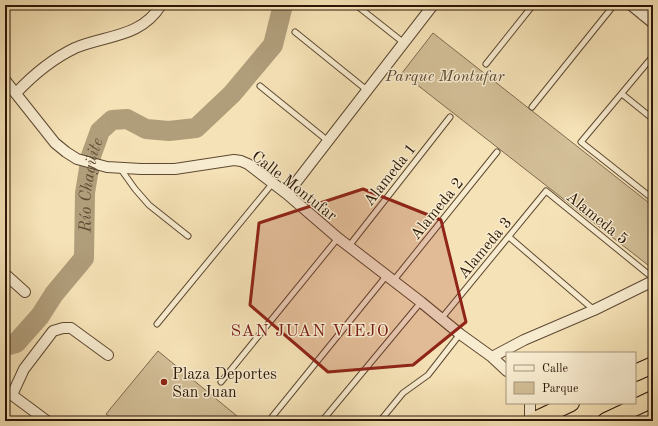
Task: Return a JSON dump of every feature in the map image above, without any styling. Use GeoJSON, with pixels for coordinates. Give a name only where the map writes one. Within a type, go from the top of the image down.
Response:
{"type":"FeatureCollection","features":[{"type":"Feature","properties":{"kind":"highway"},"geometry":{"type":"LineString","coordinates":[[636,373],[653,365]]}},
{"type":"Feature","properties":{"kind":"highway"},"geometry":{"type":"LineString","coordinates":[[606,421],[653,399]]}},
{"type":"Feature","properties":{"kind":"highway"},"geometry":{"type":"LineString","coordinates":[[532,421],[570,404]]}},
{"type":"Feature","properties":{"kind":"street"},"geometry":{"type":"LineString","coordinates":[[16,93],[34,75],[48,64],[75,48],[122,35],[137,29],[160,5]]}},
{"type":"Feature","properties":{"kind":"street"},"geometry":{"type":"LineString","coordinates":[[287,194],[433,5]]}},
{"type":"Feature","properties":{"kind":"street"},"geometry":{"type":"LineString","coordinates":[[631,5],[653,23]]}},
{"type":"Feature","properties":{"kind":"street"},"geometry":{"type":"LineString","coordinates":[[643,15],[651,5]]}},
{"type":"Feature","properties":{"kind":"street","name":"Calle Montufar"},"geometry":{"type":"LineString","coordinates":[[5,80],[55,143],[77,159],[94,164],[119,168],[175,169],[234,160],[242,161],[248,164],[272,184],[287,194],[338,238],[391,278],[460,334],[492,357],[506,370]]}},
{"type":"Feature","properties":{"kind":"street"},"geometry":{"type":"LineString","coordinates":[[5,274],[25,292]]}},
{"type":"Feature","properties":{"kind":"street"},"geometry":{"type":"LineString","coordinates":[[492,357],[524,340],[594,310],[653,279]]}},
{"type":"Feature","properties":{"kind":"street"},"geometry":{"type":"LineString","coordinates":[[47,421],[12,395],[24,369],[53,332],[63,328],[71,328],[108,355]]}},
{"type":"Feature","properties":{"kind":"street"},"geometry":{"type":"LineString","coordinates":[[530,404],[532,421]]}},
{"type":"Feature","properties":{"kind":"lane"},"geometry":{"type":"LineString","coordinates":[[356,5],[404,43]]}},
{"type":"Feature","properties":{"kind":"lane"},"geometry":{"type":"LineString","coordinates":[[486,64],[533,5]]}},
{"type":"Feature","properties":{"kind":"lane"},"geometry":{"type":"LineString","coordinates":[[532,107],[614,5]]}},
{"type":"Feature","properties":{"kind":"lane"},"geometry":{"type":"LineString","coordinates":[[295,32],[368,91]]}},
{"type":"Feature","properties":{"kind":"lane"},"geometry":{"type":"LineString","coordinates":[[653,56],[581,142],[653,199]]}},
{"type":"Feature","properties":{"kind":"lane"},"geometry":{"type":"LineString","coordinates":[[260,86],[328,141]]}},
{"type":"Feature","properties":{"kind":"lane"},"geometry":{"type":"LineString","coordinates":[[622,94],[653,119]]}},
{"type":"Feature","properties":{"kind":"lane","name":"Alameda 1"},"geometry":{"type":"LineString","coordinates":[[349,246],[450,117]]}},
{"type":"Feature","properties":{"kind":"lane","name":"Alameda 2"},"geometry":{"type":"LineString","coordinates":[[272,417],[497,152]]}},
{"type":"Feature","properties":{"kind":"lane"},"geometry":{"type":"LineString","coordinates":[[119,168],[150,205],[188,236]]}},
{"type":"Feature","properties":{"kind":"lane"},"geometry":{"type":"LineString","coordinates":[[157,324],[272,184]]}},
{"type":"Feature","properties":{"kind":"lane","name":"Alameda 3"},"geometry":{"type":"LineString","coordinates":[[441,318],[546,191]]}},
{"type":"Feature","properties":{"kind":"lane","name":"Alameda 5"},"geometry":{"type":"LineString","coordinates":[[546,191],[653,279]]}},
{"type":"Feature","properties":{"kind":"lane"},"geometry":{"type":"LineString","coordinates":[[509,236],[594,310]]}},
{"type":"Feature","properties":{"kind":"lane"},"geometry":{"type":"LineString","coordinates":[[221,382],[338,238]]}},
{"type":"Feature","properties":{"kind":"lane"},"geometry":{"type":"LineString","coordinates":[[322,421],[421,302]]}},
{"type":"Feature","properties":{"kind":"lane"},"geometry":{"type":"LineString","coordinates":[[380,421],[403,393],[428,375],[460,334]]}},
{"type":"Feature","properties":{"kind":"highlighted area"},"geometry":{"type":"Polygon","coordinates":[[[363,189],[441,220],[466,322],[413,365],[328,372],[250,305],[259,223],[363,189]]]}},
{"type":"Feature","properties":{"kind":"green space","name":"Parque Montufar"},"geometry":{"type":"Polygon","coordinates":[[[433,33],[653,206],[653,269],[402,73],[433,33]]]}},
{"type":"Feature","properties":{"kind":"green space","name":"Plaza Deportes San Juan"},"geometry":{"type":"Polygon","coordinates":[[[158,351],[243,421],[114,421],[106,414],[158,351]]]}},
{"type":"Feature","properties":{"kind":"waterway","name":"Río Chagüite"},"geometry":{"type":"LineString","coordinates":[[5,346],[16,343],[40,316],[54,294],[84,258],[85,193],[91,156],[100,131],[112,120],[127,119],[146,129],[169,131],[196,128],[232,94],[273,45],[283,5]]}},
{"type":"Feature","properties":{"kind":"place","name":"Plaza Deportes San Juan"},"geometry":{"type":"Point","coordinates":[164,382]}},
{"type":"Feature","properties":{"kind":"district","name":"SAN JUAN VIEJO"},"geometry":{"type":"Point","coordinates":[310,330]}}]}
